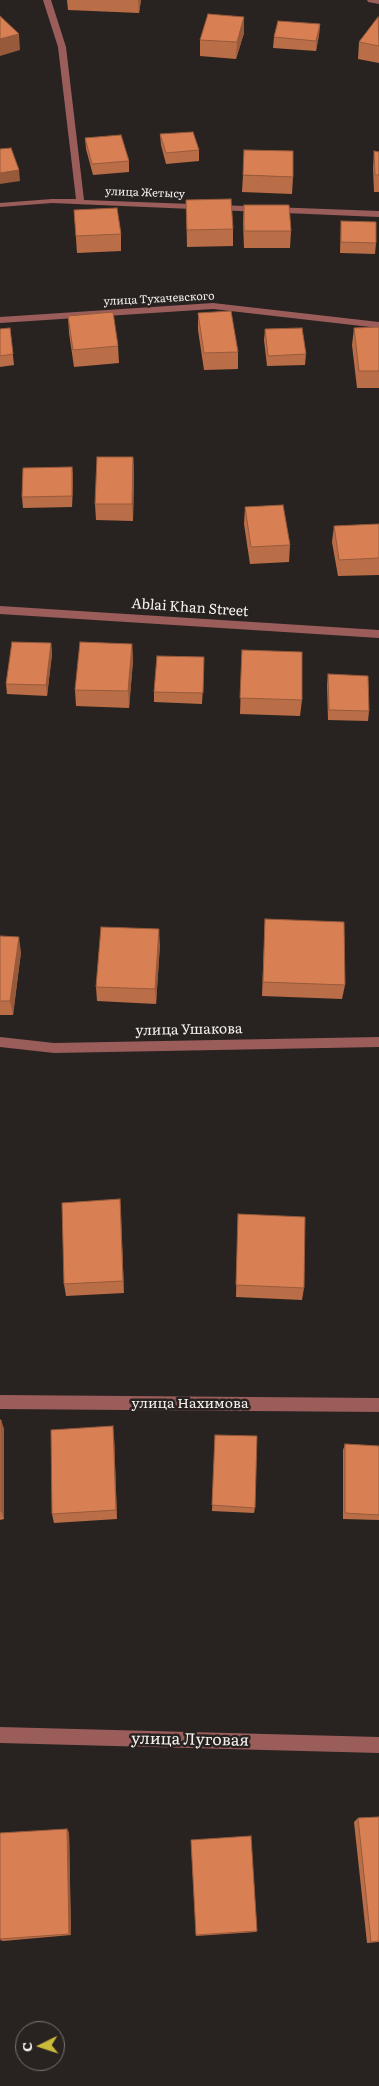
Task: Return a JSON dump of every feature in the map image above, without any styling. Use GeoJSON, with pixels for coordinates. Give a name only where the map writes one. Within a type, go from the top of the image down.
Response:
{"type":"FeatureCollection","features":[{"type":"Feature","properties":{"kind":"street"},"geometry":{"type":"LineString","coordinates":[[47,0],[62,47],[80,202]]}},
{"type":"Feature","properties":{"kind":"street"},"geometry":{"type":"LineString","coordinates":[[371,0],[379,2]]}},
{"type":"Feature","properties":{"kind":"street","name":"улица Жетысу"},"geometry":{"type":"LineString","coordinates":[[0,205],[52,201],[379,214]]}},
{"type":"Feature","properties":{"kind":"street","name":"улица Тухачевского"},"geometry":{"type":"LineString","coordinates":[[0,320],[213,306],[379,325]]}},
{"type":"Feature","properties":{"kind":"street","name":"Ablai Khan Street"},"geometry":{"type":"LineString","coordinates":[[0,610],[379,634]]}},
{"type":"Feature","properties":{"kind":"street","name":"улица Ушакова"},"geometry":{"type":"LineString","coordinates":[[0,1042],[54,1048],[379,1042]]}},
{"type":"Feature","properties":{"kind":"street","name":"улица Нахимова"},"geometry":{"type":"LineString","coordinates":[[0,1402],[379,1405]]}},
{"type":"Feature","properties":{"kind":"street","name":"улица Луговая"},"geometry":{"type":"LineString","coordinates":[[0,1735],[379,1745]]}},
{"type":"Feature","properties":{"kind":"building"},"geometry":{"type":"Polygon","coordinates":[[[208,14],[244,17],[237,42],[200,40],[208,14]]]}},
{"type":"Feature","properties":{"kind":"building"},"geometry":{"type":"Polygon","coordinates":[[[0,16],[19,34],[0,39],[0,16]]]}},
{"type":"Feature","properties":{"kind":"building"},"geometry":{"type":"Polygon","coordinates":[[[378,17],[379,46],[359,42],[378,17]]]}},
{"type":"Feature","properties":{"kind":"building"},"geometry":{"type":"Polygon","coordinates":[[[278,21],[320,24],[316,41],[274,37],[278,21]]]}},
{"type":"Feature","properties":{"kind":"building"},"geometry":{"type":"Polygon","coordinates":[[[193,132],[199,150],[166,153],[160,134],[193,132]]]}},
{"type":"Feature","properties":{"kind":"building"},"geometry":{"type":"Polygon","coordinates":[[[121,135],[129,161],[92,164],[85,138],[121,135]]]}},
{"type":"Feature","properties":{"kind":"building"},"geometry":{"type":"Polygon","coordinates":[[[11,148],[19,170],[0,173],[0,149],[11,148]]]}},
{"type":"Feature","properties":{"kind":"building"},"geometry":{"type":"Polygon","coordinates":[[[244,150],[293,151],[293,177],[243,175],[244,150]]]}},
{"type":"Feature","properties":{"kind":"building"},"geometry":{"type":"Polygon","coordinates":[[[374,151],[379,152],[379,175],[375,175],[374,151]]]}},
{"type":"Feature","properties":{"kind":"building"},"geometry":{"type":"Polygon","coordinates":[[[231,199],[233,229],[187,230],[186,200],[231,199]]]}},
{"type":"Feature","properties":{"kind":"building"},"geometry":{"type":"Polygon","coordinates":[[[244,205],[289,205],[291,231],[244,231],[244,205]]]}},
{"type":"Feature","properties":{"kind":"building"},"geometry":{"type":"Polygon","coordinates":[[[117,208],[121,234],[76,236],[74,210],[117,208]]]}},
{"type":"Feature","properties":{"kind":"building"},"geometry":{"type":"Polygon","coordinates":[[[341,221],[376,222],[376,243],[341,242],[341,221]]]}},
{"type":"Feature","properties":{"kind":"building"},"geometry":{"type":"Polygon","coordinates":[[[231,311],[238,352],[204,353],[198,313],[231,311]]]}},
{"type":"Feature","properties":{"kind":"building"},"geometry":{"type":"Polygon","coordinates":[[[113,312],[118,346],[73,350],[68,316],[113,312]]]}},
{"type":"Feature","properties":{"kind":"building"},"geometry":{"type":"Polygon","coordinates":[[[379,327],[379,371],[359,371],[354,328],[379,327]]]}},
{"type":"Feature","properties":{"kind":"building"},"geometry":{"type":"Polygon","coordinates":[[[10,328],[13,354],[0,356],[0,329],[10,328]]]}},
{"type":"Feature","properties":{"kind":"building"},"geometry":{"type":"Polygon","coordinates":[[[302,328],[306,354],[268,356],[265,329],[302,328]]]}},
{"type":"Feature","properties":{"kind":"building"},"geometry":{"type":"Polygon","coordinates":[[[97,457],[133,457],[132,504],[95,504],[97,457]]]}},
{"type":"Feature","properties":{"kind":"building"},"geometry":{"type":"Polygon","coordinates":[[[72,467],[72,496],[22,497],[23,468],[72,467]]]}},
{"type":"Feature","properties":{"kind":"building"},"geometry":{"type":"Polygon","coordinates":[[[283,505],[290,545],[251,547],[245,507],[283,505]]]}},
{"type":"Feature","properties":{"kind":"building"},"geometry":{"type":"Polygon","coordinates":[[[379,524],[379,558],[339,560],[334,526],[379,524]]]}},
{"type":"Feature","properties":{"kind":"building"},"geometry":{"type":"Polygon","coordinates":[[[12,642],[51,643],[46,685],[6,684],[12,642]]]}},
{"type":"Feature","properties":{"kind":"building"},"geometry":{"type":"Polygon","coordinates":[[[80,642],[132,644],[128,691],[75,690],[80,642]]]}},
{"type":"Feature","properties":{"kind":"building"},"geometry":{"type":"Polygon","coordinates":[[[242,650],[302,652],[302,700],[240,698],[242,650]]]}},
{"type":"Feature","properties":{"kind":"building"},"geometry":{"type":"Polygon","coordinates":[[[157,656],[204,657],[203,693],[154,692],[157,656]]]}},
{"type":"Feature","properties":{"kind":"building"},"geometry":{"type":"Polygon","coordinates":[[[328,674],[368,676],[369,711],[329,710],[328,674]]]}},
{"type":"Feature","properties":{"kind":"building"},"geometry":{"type":"Polygon","coordinates":[[[265,919],[344,922],[345,985],[263,982],[265,919]]]}},
{"type":"Feature","properties":{"kind":"building"},"geometry":{"type":"Polygon","coordinates":[[[101,927],[159,929],[155,989],[96,987],[101,927]]]}},
{"type":"Feature","properties":{"kind":"building"},"geometry":{"type":"Polygon","coordinates":[[[0,936],[19,937],[10,1001],[0,1001],[0,936]]]}},
{"type":"Feature","properties":{"kind":"building"},"geometry":{"type":"Polygon","coordinates":[[[120,1199],[123,1281],[64,1284],[62,1203],[120,1199]]]}},
{"type":"Feature","properties":{"kind":"building"},"geometry":{"type":"Polygon","coordinates":[[[238,1214],[305,1217],[304,1288],[236,1285],[238,1214]]]}},
{"type":"Feature","properties":{"kind":"building"},"geometry":{"type":"Polygon","coordinates":[[[1,1420],[1,1511],[0,1511],[1,1420]]]}},
{"type":"Feature","properties":{"kind":"building"},"geometry":{"type":"Polygon","coordinates":[[[113,1426],[116,1510],[52,1514],[51,1430],[113,1426]]]}},
{"type":"Feature","properties":{"kind":"building"},"geometry":{"type":"Polygon","coordinates":[[[215,1435],[257,1436],[255,1508],[212,1505],[215,1435]]]}},
{"type":"Feature","properties":{"kind":"building"},"geometry":{"type":"Polygon","coordinates":[[[345,1444],[379,1446],[379,1515],[345,1513],[345,1444]]]}},
{"type":"Feature","properties":{"kind":"building"},"geometry":{"type":"Polygon","coordinates":[[[379,1817],[379,1941],[371,1942],[358,1818],[379,1817]]]}},
{"type":"Feature","properties":{"kind":"building"},"geometry":{"type":"Polygon","coordinates":[[[67,1829],[69,1934],[0,1939],[0,1833],[67,1829]]]}},
{"type":"Feature","properties":{"kind":"building"},"geometry":{"type":"Polygon","coordinates":[[[251,1836],[257,1931],[196,1935],[191,1840],[251,1836]]]}}]}
